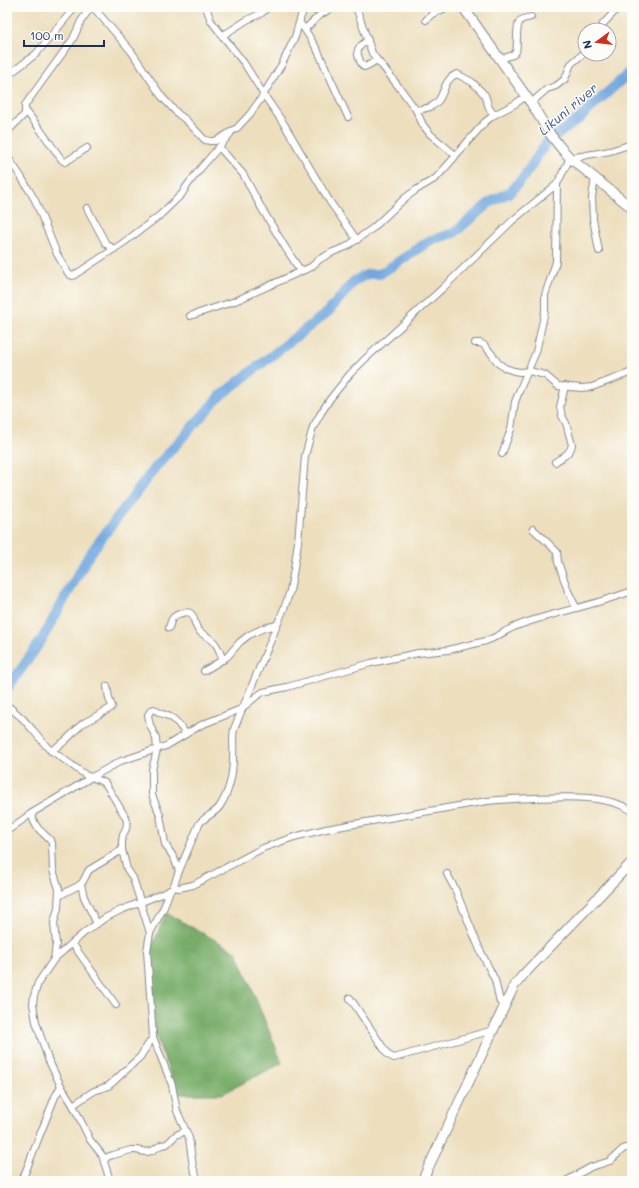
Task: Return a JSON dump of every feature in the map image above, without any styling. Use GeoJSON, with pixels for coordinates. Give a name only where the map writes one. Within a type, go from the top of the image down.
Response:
{"type":"FeatureCollection","features":[{"type":"Feature","properties":{"kind":"street"},"geometry":{"type":"LineString","coordinates":[[7,76],[36,54],[74,7]]}},
{"type":"Feature","properties":{"kind":"street"},"geometry":{"type":"LineString","coordinates":[[87,148],[65,162],[62,160],[26,111],[25,104],[73,39],[81,21],[92,7],[131,51],[162,97],[205,140],[215,141],[230,134]]}},
{"type":"Feature","properties":{"kind":"street"},"geometry":{"type":"LineString","coordinates":[[206,7],[211,22],[244,63],[284,124],[330,202],[357,240]]}},
{"type":"Feature","properties":{"kind":"street"},"geometry":{"type":"LineString","coordinates":[[222,36],[247,20],[262,13],[268,7]]}},
{"type":"Feature","properties":{"kind":"street"},"geometry":{"type":"LineString","coordinates":[[305,29],[320,14],[333,7]]}},
{"type":"Feature","properties":{"kind":"street"},"geometry":{"type":"LineString","coordinates":[[356,7],[372,53],[416,110],[423,125],[430,134],[455,156]]}},
{"type":"Feature","properties":{"kind":"street"},"geometry":{"type":"LineString","coordinates":[[426,20],[432,14],[448,7]]}},
{"type":"Feature","properties":{"kind":"street"},"geometry":{"type":"LineString","coordinates":[[463,7],[528,99],[553,138],[570,158],[632,208]]}},
{"type":"Feature","properties":{"kind":"street"},"geometry":{"type":"LineString","coordinates":[[605,22],[618,7]]}},
{"type":"Feature","properties":{"kind":"street"},"geometry":{"type":"LineString","coordinates":[[7,156],[35,200],[57,254],[70,275],[75,275],[86,266],[147,226],[182,194],[200,169],[230,134],[250,114],[264,95],[266,89],[282,64],[295,37],[303,8]]}},
{"type":"Feature","properties":{"kind":"street"},"geometry":{"type":"LineString","coordinates":[[500,59],[516,52],[517,32],[520,21],[531,18]]}},
{"type":"Feature","properties":{"kind":"street"},"geometry":{"type":"LineString","coordinates":[[300,23],[317,50],[348,117]]}},
{"type":"Feature","properties":{"kind":"street"},"geometry":{"type":"LineString","coordinates":[[368,40],[358,47],[357,51],[362,65],[364,67],[368,66],[377,60]]}},
{"type":"Feature","properties":{"kind":"street"},"geometry":{"type":"LineString","coordinates":[[190,316],[235,301],[311,267],[320,259],[332,252],[346,247],[357,240],[383,219],[405,198],[436,178],[476,131],[494,115],[556,86],[565,79],[571,64],[577,59]]}},
{"type":"Feature","properties":{"kind":"street"},"geometry":{"type":"LineString","coordinates":[[416,110],[431,106],[440,99],[445,85],[453,76],[457,74],[472,82],[486,95],[489,108],[494,115]]}},
{"type":"Feature","properties":{"kind":"street"},"geometry":{"type":"LineString","coordinates":[[7,132],[25,114],[26,111]]}},
{"type":"Feature","properties":{"kind":"street"},"geometry":{"type":"LineString","coordinates":[[570,158],[610,151],[632,144]]}},
{"type":"Feature","properties":{"kind":"street"},"geometry":{"type":"LineString","coordinates":[[219,147],[243,174],[285,247],[298,267],[303,270]]}},
{"type":"Feature","properties":{"kind":"street"},"geometry":{"type":"LineString","coordinates":[[198,1181],[193,1167],[190,1144],[177,1111],[172,1085],[153,1036],[147,951],[150,933],[164,907],[202,819],[220,806],[230,782],[234,729],[285,606],[294,569],[306,456],[313,427],[330,399],[350,374],[512,222],[557,184],[570,158]]}},
{"type":"Feature","properties":{"kind":"street"},"geometry":{"type":"LineString","coordinates":[[595,178],[592,197],[593,219],[599,251]]}},
{"type":"Feature","properties":{"kind":"street"},"geometry":{"type":"LineString","coordinates":[[502,454],[511,429],[515,402],[536,352],[545,311],[545,296],[556,262],[557,184]]}},
{"type":"Feature","properties":{"kind":"street"},"geometry":{"type":"LineString","coordinates":[[87,208],[106,244],[114,249]]}},
{"type":"Feature","properties":{"kind":"street"},"geometry":{"type":"LineString","coordinates":[[475,343],[484,345],[498,363],[506,368],[520,372],[529,371],[545,375],[558,386],[592,387],[632,372]]}},
{"type":"Feature","properties":{"kind":"street"},"geometry":{"type":"LineString","coordinates":[[555,462],[572,449],[566,423],[560,408],[565,386]]}},
{"type":"Feature","properties":{"kind":"street"},"geometry":{"type":"LineString","coordinates":[[533,530],[557,552],[558,562],[568,591],[576,607]]}},
{"type":"Feature","properties":{"kind":"street"},"geometry":{"type":"LineString","coordinates":[[7,831],[32,813],[121,761],[166,746],[201,725],[241,709],[263,692],[287,687],[371,662],[418,653],[448,650],[486,641],[510,628],[576,607],[610,599],[632,590]]}},
{"type":"Feature","properties":{"kind":"street"},"geometry":{"type":"LineString","coordinates":[[169,628],[171,619],[174,616],[190,612],[193,615],[200,631],[218,647],[223,660]]}},
{"type":"Feature","properties":{"kind":"street"},"geometry":{"type":"LineString","coordinates":[[204,671],[223,660],[249,635],[264,628],[277,625]]}},
{"type":"Feature","properties":{"kind":"street"},"geometry":{"type":"LineString","coordinates":[[51,751],[65,741],[82,724],[111,708],[112,706],[109,699],[107,686]]}},
{"type":"Feature","properties":{"kind":"street"},"geometry":{"type":"LineString","coordinates":[[7,705],[22,718],[51,751],[87,776],[105,783],[126,818],[127,822],[122,842],[122,850],[127,869],[133,878],[150,933]]}},
{"type":"Feature","properties":{"kind":"street"},"geometry":{"type":"LineString","coordinates":[[179,871],[174,858],[165,844],[160,815],[152,795],[152,770],[157,750],[156,738],[148,719],[148,715],[151,710],[154,709],[159,713],[172,718],[186,734]]}},
{"type":"Feature","properties":{"kind":"street"},"geometry":{"type":"LineString","coordinates":[[110,1181],[102,1155],[90,1140],[73,1105],[61,1086],[46,1052],[36,1022],[33,1004],[35,989],[54,959],[97,924],[121,910],[172,889],[193,885],[263,848],[294,837],[326,829],[501,799],[562,797],[586,798],[612,802],[632,811]]}},
{"type":"Feature","properties":{"kind":"street"},"geometry":{"type":"LineString","coordinates":[[32,813],[35,823],[41,832],[51,840],[52,863],[59,889],[54,923],[56,944],[54,959]]}},
{"type":"Feature","properties":{"kind":"street"},"geometry":{"type":"LineString","coordinates":[[59,897],[81,884],[89,870],[122,850]]}},
{"type":"Feature","properties":{"kind":"street"},"geometry":{"type":"LineString","coordinates":[[422,1181],[514,986],[632,862]]}},
{"type":"Feature","properties":{"kind":"street"},"geometry":{"type":"LineString","coordinates":[[447,874],[455,889],[480,950],[495,980],[500,1002],[504,1007]]}},
{"type":"Feature","properties":{"kind":"street"},"geometry":{"type":"LineString","coordinates":[[81,884],[84,897],[97,924]]}},
{"type":"Feature","properties":{"kind":"street"},"geometry":{"type":"LineString","coordinates":[[72,943],[116,1004]]}},
{"type":"Feature","properties":{"kind":"street"},"geometry":{"type":"LineString","coordinates":[[350,998],[388,1055],[394,1058],[493,1030]]}},
{"type":"Feature","properties":{"kind":"street"},"geometry":{"type":"LineString","coordinates":[[73,1105],[94,1091],[112,1083],[140,1057],[153,1036]]}},
{"type":"Feature","properties":{"kind":"street"},"geometry":{"type":"LineString","coordinates":[[22,1181],[39,1135],[61,1086]]}},
{"type":"Feature","properties":{"kind":"street"},"geometry":{"type":"LineString","coordinates":[[104,1161],[107,1157],[131,1150],[146,1152],[152,1151],[167,1144],[176,1135],[186,1131]]}},
{"type":"Feature","properties":{"kind":"street"},"geometry":{"type":"LineString","coordinates":[[566,1181],[591,1167],[610,1161],[623,1149],[632,1146]]}},
{"type":"Feature","properties":{"kind":"green space"},"geometry":{"type":"Polygon","coordinates":[[[166,913],[237,952],[282,1063],[222,1094],[178,1094],[155,1034],[150,952],[166,913]]]}},
{"type":"Feature","properties":{"kind":"waterway","name":"Likuni river"},"geometry":{"type":"LineString","coordinates":[[7,689],[41,641],[89,555],[154,469],[220,396],[329,311],[354,281],[368,274],[380,274],[431,240],[454,233],[489,203],[510,192],[523,178],[547,142],[579,119],[632,70]]}}]}
